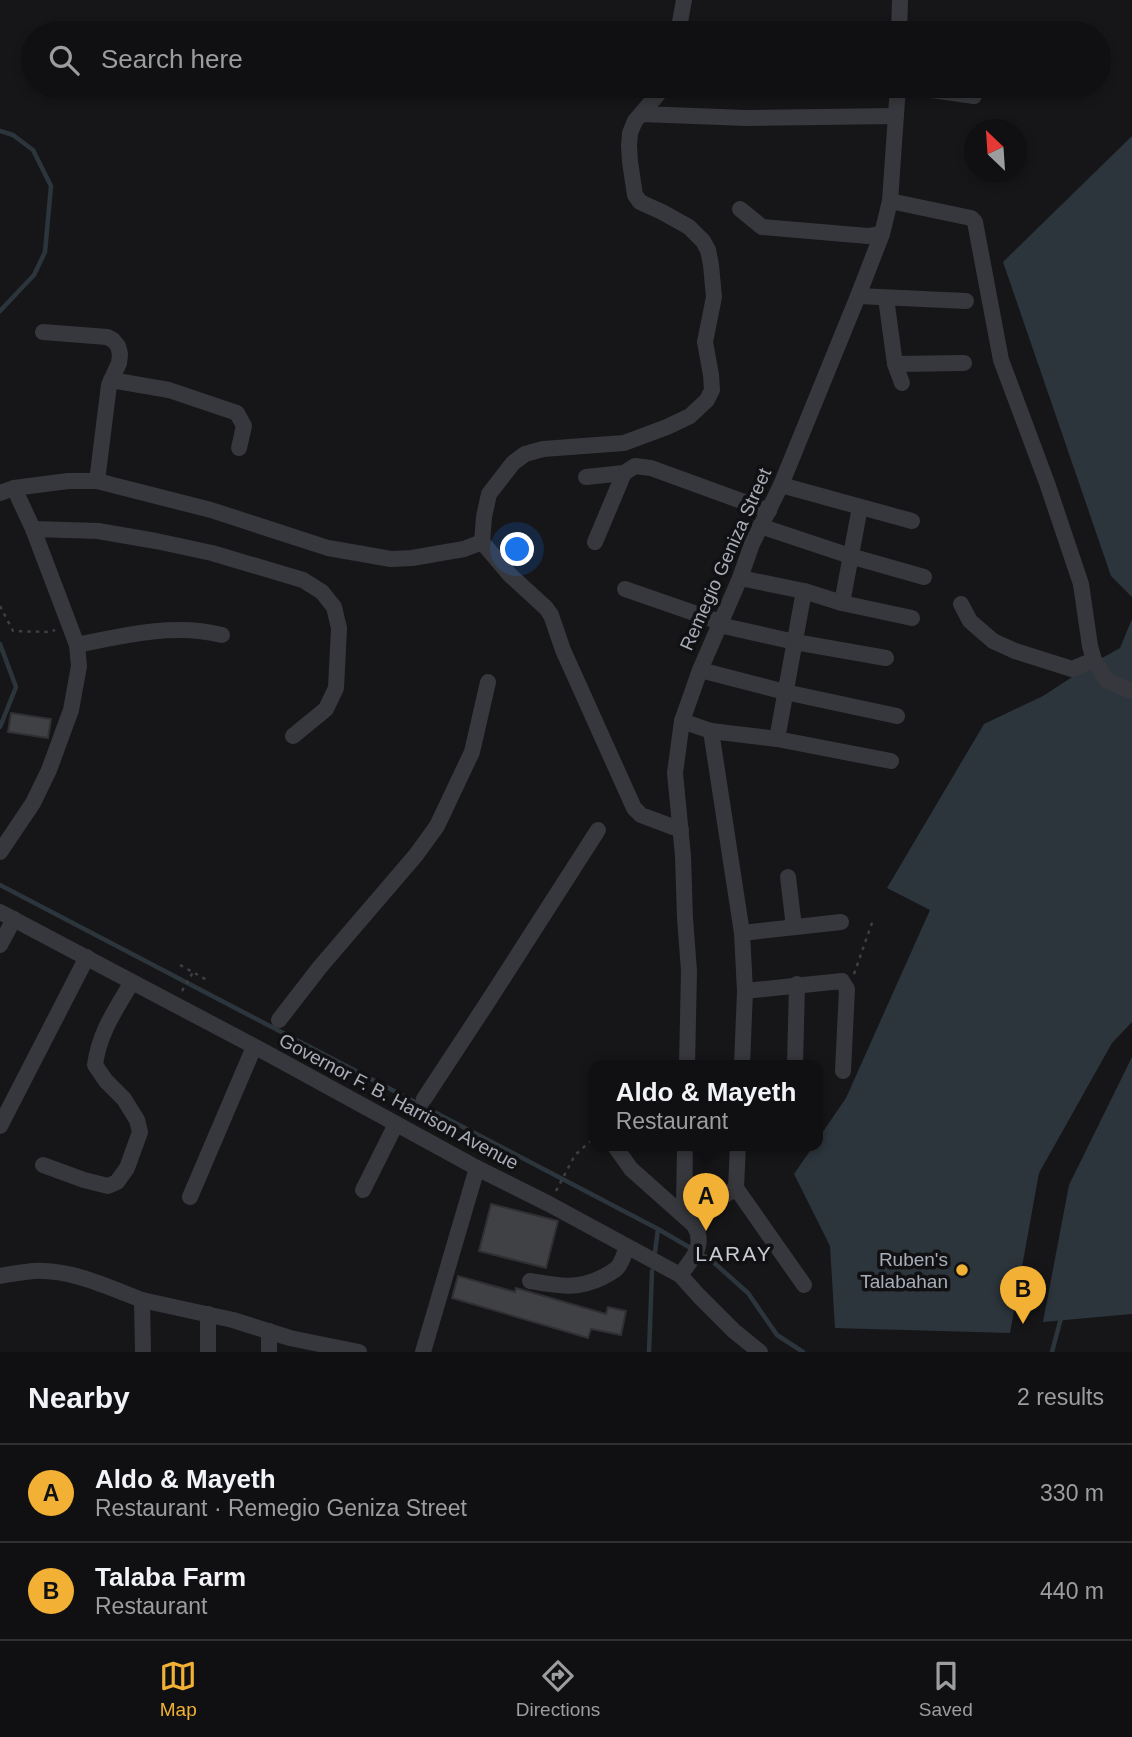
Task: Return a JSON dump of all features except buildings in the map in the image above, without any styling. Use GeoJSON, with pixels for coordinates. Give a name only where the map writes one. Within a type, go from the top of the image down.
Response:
{"type":"FeatureCollection","features":[{"type":"Feature","properties":{"kind":"street"},"geometry":{"type":"LineString","coordinates":[[680,21],[684,0]]}},
{"type":"Feature","properties":{"kind":"street"},"geometry":{"type":"LineString","coordinates":[[899,21],[900,0]]}},
{"type":"Feature","properties":{"kind":"street"},"geometry":{"type":"LineString","coordinates":[[655,98],[635,121],[630,134],[635,194],[640,202],[689,227],[708,250],[714,297],[705,342],[712,390],[708,400],[690,416],[624,443],[543,449],[525,454],[513,463],[489,494],[482,542],[510,575],[551,615],[634,808],[640,816],[681,830]]}},
{"type":"Feature","properties":{"kind":"street","name":"Remegio Geniza Street"},"geometry":{"type":"LineString","coordinates":[[687,1060],[689,971],[675,773],[682,721],[700,670],[780,485],[882,234],[890,201],[898,98]]}},
{"type":"Feature","properties":{"kind":"street"},"geometry":{"type":"LineString","coordinates":[[641,114],[747,118],[896,116]]}},
{"type":"Feature","properties":{"kind":"street"},"geometry":{"type":"LineString","coordinates":[[890,201],[971,218],[975,222],[1000,360],[1047,482],[1081,584],[1094,660],[1107,681],[1132,691]]}},
{"type":"Feature","properties":{"kind":"street"},"geometry":{"type":"LineString","coordinates":[[740,209],[762,227],[869,236],[882,234]]}},
{"type":"Feature","properties":{"kind":"street"},"geometry":{"type":"LineString","coordinates":[[858,296],[966,301]]}},
{"type":"Feature","properties":{"kind":"street"},"geometry":{"type":"LineString","coordinates":[[886,298],[895,364],[902,383]]}},
{"type":"Feature","properties":{"kind":"street"},"geometry":{"type":"LineString","coordinates":[[43,332],[107,337],[118,346],[119,363],[111,380],[97,481]]}},
{"type":"Feature","properties":{"kind":"street"},"geometry":{"type":"LineString","coordinates":[[895,364],[964,363]]}},
{"type":"Feature","properties":{"kind":"street"},"geometry":{"type":"LineString","coordinates":[[111,380],[169,390],[237,413],[244,426],[239,448]]}},
{"type":"Feature","properties":{"kind":"street"},"geometry":{"type":"LineString","coordinates":[[586,477],[624,473],[635,466],[651,468],[769,511]]}},
{"type":"Feature","properties":{"kind":"street"},"geometry":{"type":"LineString","coordinates":[[595,542],[624,473]]}},
{"type":"Feature","properties":{"kind":"street"},"geometry":{"type":"LineString","coordinates":[[0,852],[33,803],[49,770],[71,710],[79,666],[77,645],[33,529],[7,490],[68,481],[97,481],[211,510],[328,548],[372,557],[412,558],[464,549],[482,542]]}},
{"type":"Feature","properties":{"kind":"street"},"geometry":{"type":"LineString","coordinates":[[780,485],[912,521]]}},
{"type":"Feature","properties":{"kind":"street"},"geometry":{"type":"LineString","coordinates":[[842,603],[860,507]]}},
{"type":"Feature","properties":{"kind":"street"},"geometry":{"type":"LineString","coordinates":[[760,526],[924,577]]}},
{"type":"Feature","properties":{"kind":"street"},"geometry":{"type":"LineString","coordinates":[[33,529],[98,531],[212,553],[303,580],[322,592],[334,607],[339,628],[336,688],[326,709],[293,736]]}},
{"type":"Feature","properties":{"kind":"street"},"geometry":{"type":"LineString","coordinates":[[740,578],[912,618]]}},
{"type":"Feature","properties":{"kind":"street"},"geometry":{"type":"LineString","coordinates":[[625,589],[720,623],[795,642],[886,658]]}},
{"type":"Feature","properties":{"kind":"street"},"geometry":{"type":"LineString","coordinates":[[776,739],[804,591]]}},
{"type":"Feature","properties":{"kind":"street"},"geometry":{"type":"LineString","coordinates":[[961,604],[970,621],[993,641],[1015,651],[1072,669],[1094,660]]}},
{"type":"Feature","properties":{"kind":"street"},"geometry":{"type":"LineString","coordinates":[[77,645],[145,631],[204,631],[222,635]]}},
{"type":"Feature","properties":{"kind":"street"},"geometry":{"type":"LineString","coordinates":[[700,670],[897,716]]}},
{"type":"Feature","properties":{"kind":"street"},"geometry":{"type":"LineString","coordinates":[[279,1020],[437,826],[472,752],[488,682]]}},
{"type":"Feature","properties":{"kind":"street"},"geometry":{"type":"LineString","coordinates":[[682,721],[711,731],[776,739],[891,761]]}},
{"type":"Feature","properties":{"kind":"street"},"geometry":{"type":"LineString","coordinates":[[711,731],[742,933],[746,991],[742,1060]]}},
{"type":"Feature","properties":{"kind":"street"},"geometry":{"type":"LineString","coordinates":[[424,1099],[598,830]]}},
{"type":"Feature","properties":{"kind":"street"},"geometry":{"type":"LineString","coordinates":[[788,877],[794,927]]}},
{"type":"Feature","properties":{"kind":"street"},"geometry":{"type":"LineString","coordinates":[[0,945],[7,915]]}},
{"type":"Feature","properties":{"kind":"street","name":"Governor F. B. Harrison Avenue"},"geometry":{"type":"LineString","coordinates":[[7,915],[477,1168],[551,1200],[627,1247],[680,1275],[734,1331],[760,1352]]}},
{"type":"Feature","properties":{"kind":"street"},"geometry":{"type":"LineString","coordinates":[[742,933],[841,922]]}},
{"type":"Feature","properties":{"kind":"street"},"geometry":{"type":"LineString","coordinates":[[0,1126],[87,957]]}},
{"type":"Feature","properties":{"kind":"street"},"geometry":{"type":"LineString","coordinates":[[746,991],[842,981],[848,989],[843,1071]]}},
{"type":"Feature","properties":{"kind":"street"},"geometry":{"type":"LineString","coordinates":[[43,1165],[108,1186],[117,1181],[127,1168],[140,1132],[137,1120],[124,1099],[95,1065],[105,1026],[132,982]]}},
{"type":"Feature","properties":{"kind":"street"},"geometry":{"type":"LineString","coordinates":[[795,1060],[797,984]]}},
{"type":"Feature","properties":{"kind":"street"},"geometry":{"type":"LineString","coordinates":[[190,1197],[254,1047]]}},
{"type":"Feature","properties":{"kind":"street"},"geometry":{"type":"LineString","coordinates":[[363,1190],[396,1124]]}},
{"type":"Feature","properties":{"kind":"street"},"geometry":{"type":"LineString","coordinates":[[618,1151],[631,1169],[688,1219],[699,1233],[700,1244],[680,1275]]}},
{"type":"Feature","properties":{"kind":"street"},"geometry":{"type":"LineString","coordinates":[[685,1151],[684,1209],[688,1219]]}},
{"type":"Feature","properties":{"kind":"street"},"geometry":{"type":"LineString","coordinates":[[738,1151],[736,1188],[804,1285]]}},
{"type":"Feature","properties":{"kind":"street"},"geometry":{"type":"LineString","coordinates":[[423,1352],[477,1168]]}},
{"type":"Feature","properties":{"kind":"street"},"geometry":{"type":"LineString","coordinates":[[688,1219],[736,1188]]}},
{"type":"Feature","properties":{"kind":"street"},"geometry":{"type":"LineString","coordinates":[[530,1281],[558,1286],[577,1286],[592,1282],[619,1266],[627,1247]]}},
{"type":"Feature","properties":{"kind":"street"},"geometry":{"type":"LineString","coordinates":[[0,1276],[36,1271],[62,1273],[90,1280],[142,1300],[208,1314],[290,1338],[359,1352]]}},
{"type":"Feature","properties":{"kind":"street"},"geometry":{"type":"LineString","coordinates":[[142,1300],[143,1352]]}},
{"type":"Feature","properties":{"kind":"street"},"geometry":{"type":"LineString","coordinates":[[208,1314],[208,1352]]}},
{"type":"Feature","properties":{"kind":"street"},"geometry":{"type":"LineString","coordinates":[[269,1331],[269,1352]]}},
{"type":"Feature","properties":{"kind":"path"},"geometry":{"type":"LineString","coordinates":[[0,606],[13,631],[50,632],[69,624]]}},
{"type":"Feature","properties":{"kind":"path"},"geometry":{"type":"LineString","coordinates":[[845,985],[855,974],[873,920]]}},
{"type":"Feature","properties":{"kind":"path"},"geometry":{"type":"LineString","coordinates":[[180,965],[207,980]]}},
{"type":"Feature","properties":{"kind":"path"},"geometry":{"type":"LineString","coordinates":[[181,993],[192,973]]}},
{"type":"Feature","properties":{"kind":"path"},"geometry":{"type":"LineString","coordinates":[[551,1200],[575,1155],[589,1142]]}},
{"type":"Feature","properties":{"kind":"shaded area"},"geometry":{"type":"Polygon","coordinates":[[[1132,136],[1132,597],[1111,576],[1003,262],[1132,136]]]}},
{"type":"Feature","properties":{"kind":"shaded area"},"geometry":{"type":"Polygon","coordinates":[[[1132,619],[1132,1022],[1112,1043],[1039,1173],[1010,1333],[835,1328],[830,1246],[794,1174],[810,1151],[823,1151],[823,1132],[846,1098],[930,910],[887,888],[984,724],[1043,696],[1120,648],[1132,619]]]}},
{"type":"Feature","properties":{"kind":"shaded area"},"geometry":{"type":"Polygon","coordinates":[[[1132,1057],[1132,1314],[1043,1322],[1069,1185],[1132,1057]]]}},
{"type":"Feature","properties":{"kind":"waterway"},"geometry":{"type":"LineString","coordinates":[[0,131],[13,135],[33,150],[51,186],[45,252],[34,275],[0,311]]}},
{"type":"Feature","properties":{"kind":"waterway"},"geometry":{"type":"LineString","coordinates":[[0,644],[16,687],[0,727]]}},
{"type":"Feature","properties":{"kind":"waterway"},"geometry":{"type":"LineString","coordinates":[[0,885],[658,1229],[711,1260],[748,1293],[777,1335],[803,1352]]}},
{"type":"Feature","properties":{"kind":"waterway"},"geometry":{"type":"LineString","coordinates":[[655,1252],[658,1229]]}},
{"type":"Feature","properties":{"kind":"waterway"},"geometry":{"type":"LineString","coordinates":[[649,1352],[652,1271]]}},
{"type":"Feature","properties":{"kind":"waterway"},"geometry":{"type":"LineString","coordinates":[[1052,1352],[1061,1318]]}},
{"type":"Feature","properties":{"kind":"place","name":"Aldo & Mayeth"},"geometry":{"type":"Point","coordinates":[706,1231]}},
{"type":"Feature","properties":{"kind":"place","name":"Ruben's Talabahan"},"geometry":{"type":"Point","coordinates":[962,1270]}},
{"type":"Feature","properties":{"kind":"place","name":"Talaba Farm"},"geometry":{"type":"Point","coordinates":[1023,1324]}},
{"type":"Feature","properties":{"kind":"district","name":"LARAY"},"geometry":{"type":"Point","coordinates":[734,1254]}}]}
